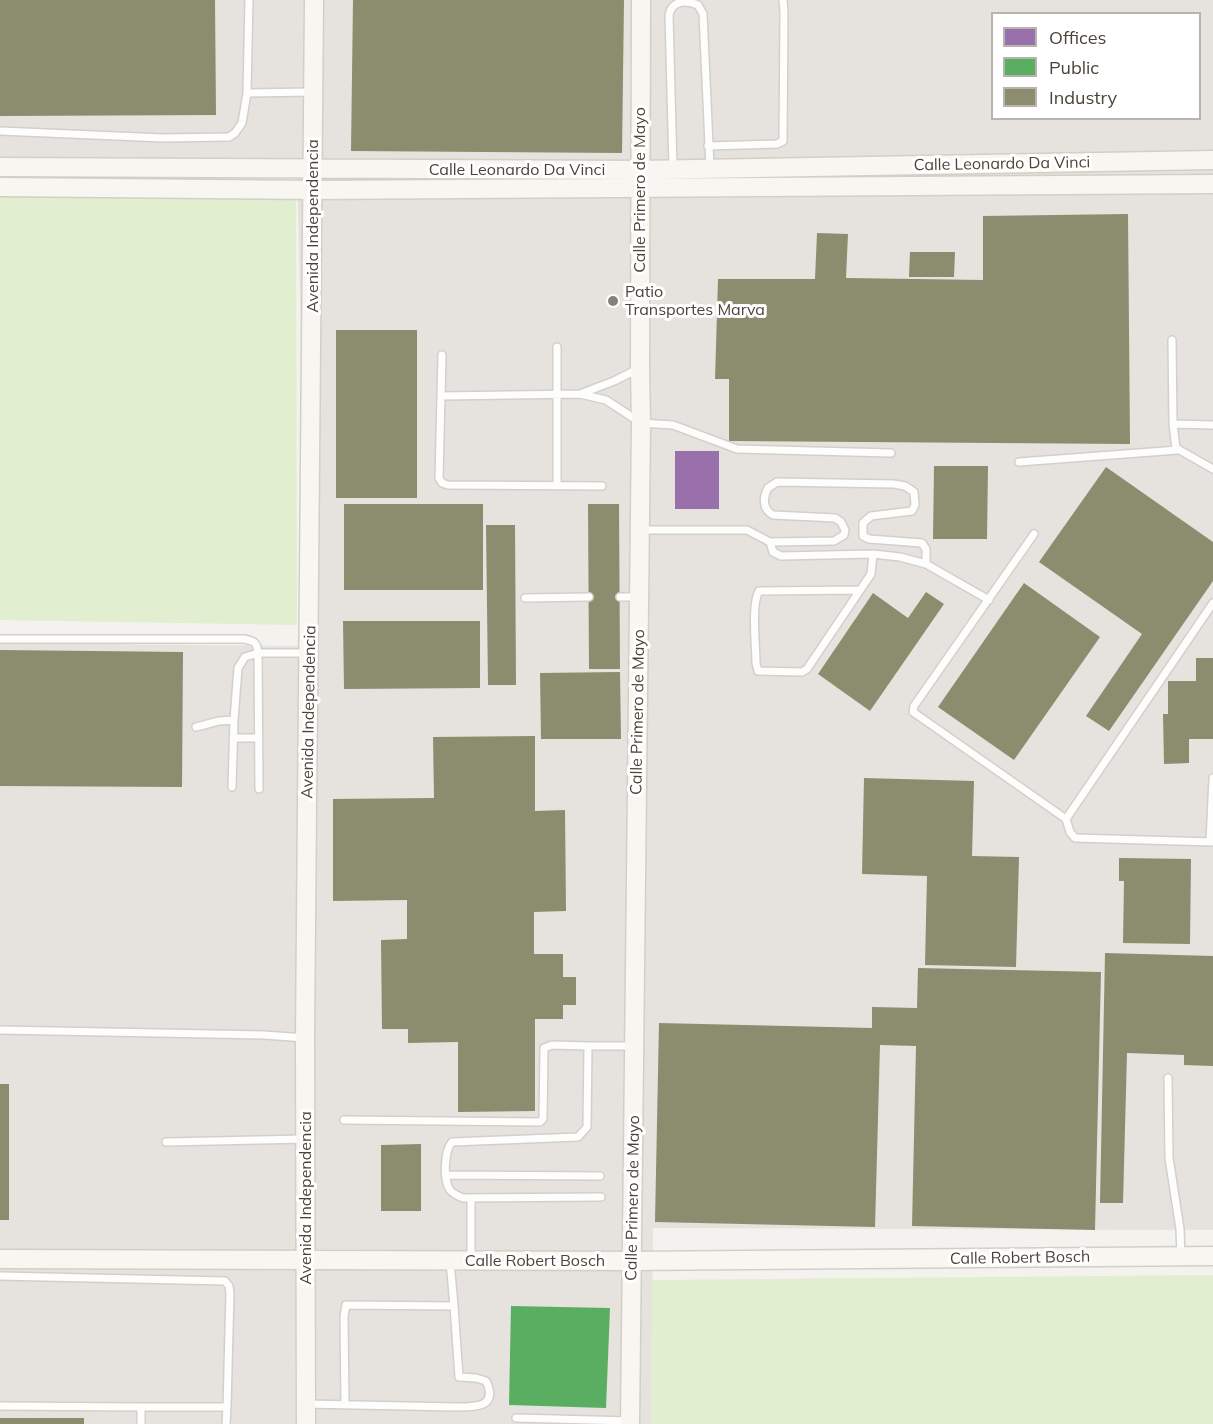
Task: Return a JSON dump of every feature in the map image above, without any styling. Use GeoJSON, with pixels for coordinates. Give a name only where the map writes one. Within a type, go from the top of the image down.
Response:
{"type":"FeatureCollection","features":[{"type":"Feature","properties":{"kind":"main road","name":"Avenida Independencia"},"geometry":{"type":"LineString","coordinates":[[306,1424],[305,1038],[314,0]]}},
{"type":"Feature","properties":{"kind":"main road","name":"Calle Primero de Mayo"},"geometry":{"type":"LineString","coordinates":[[630,1422],[641,423],[641,0]]}},
{"type":"Feature","properties":{"kind":"main road","name":"Calle Leonardo Da Vinci"},"geometry":{"type":"LineString","coordinates":[[0,167],[673,170],[1213,160]]}},
{"type":"Feature","properties":{"kind":"main road","name":"Calle Leonardo Da Vinci"},"geometry":{"type":"LineString","coordinates":[[0,187],[313,190],[1213,184]]}},
{"type":"Feature","properties":{"kind":"main road","name":"Calle Robert Bosch"},"geometry":{"type":"LineString","coordinates":[[0,1259],[632,1261],[1213,1256]]}},
{"type":"Feature","properties":{"kind":"lane"},"geometry":{"type":"LineString","coordinates":[[0,131],[164,138],[221,138],[235,133],[242,123],[247,93],[249,0]]}},
{"type":"Feature","properties":{"kind":"lane"},"geometry":{"type":"LineString","coordinates":[[708,146],[777,144],[783,141],[783,0]]}},
{"type":"Feature","properties":{"kind":"lane"},"geometry":{"type":"LineString","coordinates":[[673,170],[669,15],[670,8],[679,2],[695,3],[704,14],[710,169]]}},
{"type":"Feature","properties":{"kind":"lane"},"geometry":{"type":"LineString","coordinates":[[247,93],[314,92]]}},
{"type":"Feature","properties":{"kind":"lane"},"geometry":{"type":"LineString","coordinates":[[1173,340],[1175,444],[1178,450],[1213,470]]}},
{"type":"Feature","properties":{"kind":"lane"},"geometry":{"type":"LineString","coordinates":[[557,347],[557,485]]}},
{"type":"Feature","properties":{"kind":"lane"},"geometry":{"type":"LineString","coordinates":[[442,355],[439,478],[442,483],[448,485],[602,486]]}},
{"type":"Feature","properties":{"kind":"lane"},"geometry":{"type":"LineString","coordinates":[[580,394],[640,368]]}},
{"type":"Feature","properties":{"kind":"lane"},"geometry":{"type":"LineString","coordinates":[[442,396],[580,394],[606,400],[641,423],[673,425],[737,449],[891,453]]}},
{"type":"Feature","properties":{"kind":"lane"},"geometry":{"type":"LineString","coordinates":[[1173,424],[1213,425]]}},
{"type":"Feature","properties":{"kind":"lane"},"geometry":{"type":"LineString","coordinates":[[1019,462],[1178,450]]}},
{"type":"Feature","properties":{"kind":"lane"},"geometry":{"type":"LineString","coordinates":[[640,530],[747,530],[770,542],[834,541],[844,535],[845,530],[841,522],[835,518],[773,515],[769,513],[765,503],[768,488],[777,482],[894,484],[905,486],[914,492],[913,509],[909,512],[883,514],[865,520],[862,526],[863,536],[868,539],[922,543],[926,549],[926,564]]}},
{"type":"Feature","properties":{"kind":"lane"},"geometry":{"type":"LineString","coordinates":[[1034,534],[914,706],[913,711],[1066,819],[1070,832],[1076,838],[1211,842],[1213,778]]}},
{"type":"Feature","properties":{"kind":"lane"},"geometry":{"type":"LineString","coordinates":[[770,542],[773,552],[781,556],[873,554],[900,557],[926,564],[989,600]]}},
{"type":"Feature","properties":{"kind":"lane"},"geometry":{"type":"LineString","coordinates":[[860,590],[759,591],[756,607],[758,671],[805,671],[860,590],[872,571],[873,554]]}},
{"type":"Feature","properties":{"kind":"lane"},"geometry":{"type":"LineString","coordinates":[[525,598],[589,597]]}},
{"type":"Feature","properties":{"kind":"lane"},"geometry":{"type":"LineString","coordinates":[[620,597],[639,597]]}},
{"type":"Feature","properties":{"kind":"lane"},"geometry":{"type":"LineString","coordinates":[[1066,819],[1213,603]]}},
{"type":"Feature","properties":{"kind":"lane"},"geometry":{"type":"LineString","coordinates":[[0,639],[244,639],[254,641],[258,653],[259,789]]}},
{"type":"Feature","properties":{"kind":"lane"},"geometry":{"type":"LineString","coordinates":[[232,787],[238,668],[245,657],[258,653],[309,653]]}},
{"type":"Feature","properties":{"kind":"lane"},"geometry":{"type":"LineString","coordinates":[[196,727],[234,720]]}},
{"type":"Feature","properties":{"kind":"lane"},"geometry":{"type":"LineString","coordinates":[[233,738],[259,738]]}},
{"type":"Feature","properties":{"kind":"lane"},"geometry":{"type":"LineString","coordinates":[[0,1030],[305,1038]]}},
{"type":"Feature","properties":{"kind":"lane"},"geometry":{"type":"LineString","coordinates":[[344,1120],[540,1122],[543,1119],[544,1048],[552,1045],[634,1046]]}},
{"type":"Feature","properties":{"kind":"lane"},"geometry":{"type":"LineString","coordinates":[[588,1046],[585,1131],[573,1138],[452,1142],[447,1148],[447,1175],[450,1190],[463,1198],[601,1197]]}},
{"type":"Feature","properties":{"kind":"lane"},"geometry":{"type":"LineString","coordinates":[[1168,1078],[1169,1158],[1180,1229],[1181,1256]]}},
{"type":"Feature","properties":{"kind":"lane"},"geometry":{"type":"LineString","coordinates":[[166,1142],[305,1139]]}},
{"type":"Feature","properties":{"kind":"lane"},"geometry":{"type":"LineString","coordinates":[[447,1175],[600,1176]]}},
{"type":"Feature","properties":{"kind":"lane"},"geometry":{"type":"LineString","coordinates":[[471,1199],[471,1261]]}},
{"type":"Feature","properties":{"kind":"lane"},"geometry":{"type":"LineString","coordinates":[[306,1404],[456,1407],[485,1404],[489,1397],[486,1381],[459,1377],[450,1261]]}},
{"type":"Feature","properties":{"kind":"lane"},"geometry":{"type":"LineString","coordinates":[[0,1276],[225,1281],[230,1293],[226,1424]]}},
{"type":"Feature","properties":{"kind":"lane"},"geometry":{"type":"LineString","coordinates":[[345,1404],[344,1316],[346,1305],[454,1306]]}},
{"type":"Feature","properties":{"kind":"lane"},"geometry":{"type":"LineString","coordinates":[[0,1406],[227,1407]]}},
{"type":"Feature","properties":{"kind":"lane"},"geometry":{"type":"LineString","coordinates":[[141,1407],[141,1424]]}},
{"type":"Feature","properties":{"kind":"lane"},"geometry":{"type":"LineString","coordinates":[[516,1418],[630,1422]]}},
{"type":"Feature","properties":{"kind":"shaded area"},"geometry":{"type":"Polygon","coordinates":[[[0,0],[1213,0],[1213,1230],[653,1228],[651,1424],[0,1424],[0,643],[308,646],[297,168],[0,165],[0,0]]]}},
{"type":"Feature","properties":{"kind":"green space"},"geometry":{"type":"Polygon","coordinates":[[[0,187],[296,193],[297,625],[0,620],[0,187]]]}},
{"type":"Feature","properties":{"kind":"green space"},"geometry":{"type":"Polygon","coordinates":[[[1213,1275],[1213,1424],[651,1424],[652,1280],[1213,1275]]]}},
{"type":"Feature","properties":{"kind":"building: Offices"},"geometry":{"type":"Polygon","coordinates":[[[675,451],[719,451],[719,509],[675,509],[675,451]]]}},
{"type":"Feature","properties":{"kind":"building: Public"},"geometry":{"type":"Polygon","coordinates":[[[511,1306],[610,1308],[606,1408],[509,1405],[511,1306]]]}},
{"type":"Feature","properties":{"kind":"building: Industry"},"geometry":{"type":"Polygon","coordinates":[[[0,0],[215,0],[216,115],[0,116],[0,0]]]}},
{"type":"Feature","properties":{"kind":"building: Industry"},"geometry":{"type":"Polygon","coordinates":[[[353,0],[624,0],[622,153],[351,151],[353,0]]]}},
{"type":"Feature","properties":{"kind":"building: Industry"},"geometry":{"type":"Polygon","coordinates":[[[1128,214],[1130,444],[729,441],[729,379],[715,379],[718,279],[815,279],[817,233],[848,234],[846,278],[983,280],[983,216],[1128,214]]]}},
{"type":"Feature","properties":{"kind":"building: Industry"},"geometry":{"type":"Polygon","coordinates":[[[910,252],[955,252],[954,277],[909,277],[910,252]]]}},
{"type":"Feature","properties":{"kind":"building: Industry"},"geometry":{"type":"Polygon","coordinates":[[[336,330],[417,330],[417,498],[336,498],[336,330]]]}},
{"type":"Feature","properties":{"kind":"building: Industry"},"geometry":{"type":"Polygon","coordinates":[[[934,466],[988,466],[987,539],[933,539],[934,466]]]}},
{"type":"Feature","properties":{"kind":"building: Industry"},"geometry":{"type":"Polygon","coordinates":[[[1106,467],[1213,542],[1213,581],[1109,731],[1086,716],[1142,634],[1039,562],[1106,467]]]}},
{"type":"Feature","properties":{"kind":"building: Industry"},"geometry":{"type":"Polygon","coordinates":[[[344,504],[483,504],[483,590],[344,590],[344,504]]]}},
{"type":"Feature","properties":{"kind":"building: Industry"},"geometry":{"type":"Polygon","coordinates":[[[588,504],[619,504],[620,669],[589,669],[588,504]]]}},
{"type":"Feature","properties":{"kind":"building: Industry"},"geometry":{"type":"Polygon","coordinates":[[[486,525],[515,525],[516,685],[488,685],[486,525]]]}},
{"type":"Feature","properties":{"kind":"building: Industry"},"geometry":{"type":"Polygon","coordinates":[[[1024,583],[1100,637],[1014,760],[938,707],[1024,583]]]}},
{"type":"Feature","properties":{"kind":"building: Industry"},"geometry":{"type":"Polygon","coordinates":[[[926,592],[944,604],[870,711],[818,674],[873,593],[908,618],[926,592]]]}},
{"type":"Feature","properties":{"kind":"building: Industry"},"geometry":{"type":"Polygon","coordinates":[[[343,621],[480,621],[480,688],[344,689],[343,621]]]}},
{"type":"Feature","properties":{"kind":"building: Industry"},"geometry":{"type":"Polygon","coordinates":[[[0,650],[183,652],[182,787],[0,786],[0,650]]]}},
{"type":"Feature","properties":{"kind":"building: Industry"},"geometry":{"type":"Polygon","coordinates":[[[1196,658],[1213,658],[1213,739],[1189,739],[1189,763],[1164,764],[1163,714],[1168,714],[1168,681],[1196,681],[1196,658]]]}},
{"type":"Feature","properties":{"kind":"building: Industry"},"geometry":{"type":"Polygon","coordinates":[[[620,672],[621,739],[541,739],[540,673],[620,672]]]}},
{"type":"Feature","properties":{"kind":"building: Industry"},"geometry":{"type":"Polygon","coordinates":[[[535,736],[535,811],[565,810],[566,911],[534,912],[534,954],[563,954],[563,977],[576,977],[576,1005],[563,1005],[563,1019],[535,1019],[535,1111],[458,1112],[458,1042],[408,1043],[408,1029],[382,1029],[381,940],[407,939],[407,900],[333,901],[333,799],[434,798],[433,737],[535,736]]]}},
{"type":"Feature","properties":{"kind":"building: Industry"},"geometry":{"type":"Polygon","coordinates":[[[864,778],[974,781],[972,856],[1019,857],[1016,967],[925,965],[927,876],[862,874],[864,778]]]}},
{"type":"Feature","properties":{"kind":"building: Industry"},"geometry":{"type":"Polygon","coordinates":[[[1119,858],[1191,859],[1190,944],[1123,943],[1124,881],[1119,881],[1119,858]]]}},
{"type":"Feature","properties":{"kind":"building: Industry"},"geometry":{"type":"Polygon","coordinates":[[[1105,953],[1213,956],[1213,1066],[1184,1065],[1184,1055],[1127,1053],[1123,1203],[1100,1203],[1105,953]]]}},
{"type":"Feature","properties":{"kind":"building: Industry"},"geometry":{"type":"Polygon","coordinates":[[[918,968],[1101,972],[1095,1230],[912,1226],[916,1046],[880,1045],[875,1227],[655,1222],[659,1023],[872,1028],[872,1007],[917,1008],[918,968]]]}},
{"type":"Feature","properties":{"kind":"building: Industry"},"geometry":{"type":"Polygon","coordinates":[[[0,1084],[9,1084],[9,1220],[0,1220],[0,1084]]]}},
{"type":"Feature","properties":{"kind":"building: Industry"},"geometry":{"type":"Polygon","coordinates":[[[421,1144],[421,1211],[381,1211],[381,1145],[421,1144]]]}},
{"type":"Feature","properties":{"kind":"building: Industry"},"geometry":{"type":"Polygon","coordinates":[[[0,1418],[84,1418],[84,1424],[0,1424],[0,1418]]]}},
{"type":"Feature","properties":{"kind":"place","name":"Patio Transportes Marva"},"geometry":{"type":"Point","coordinates":[613,301]}}]}
